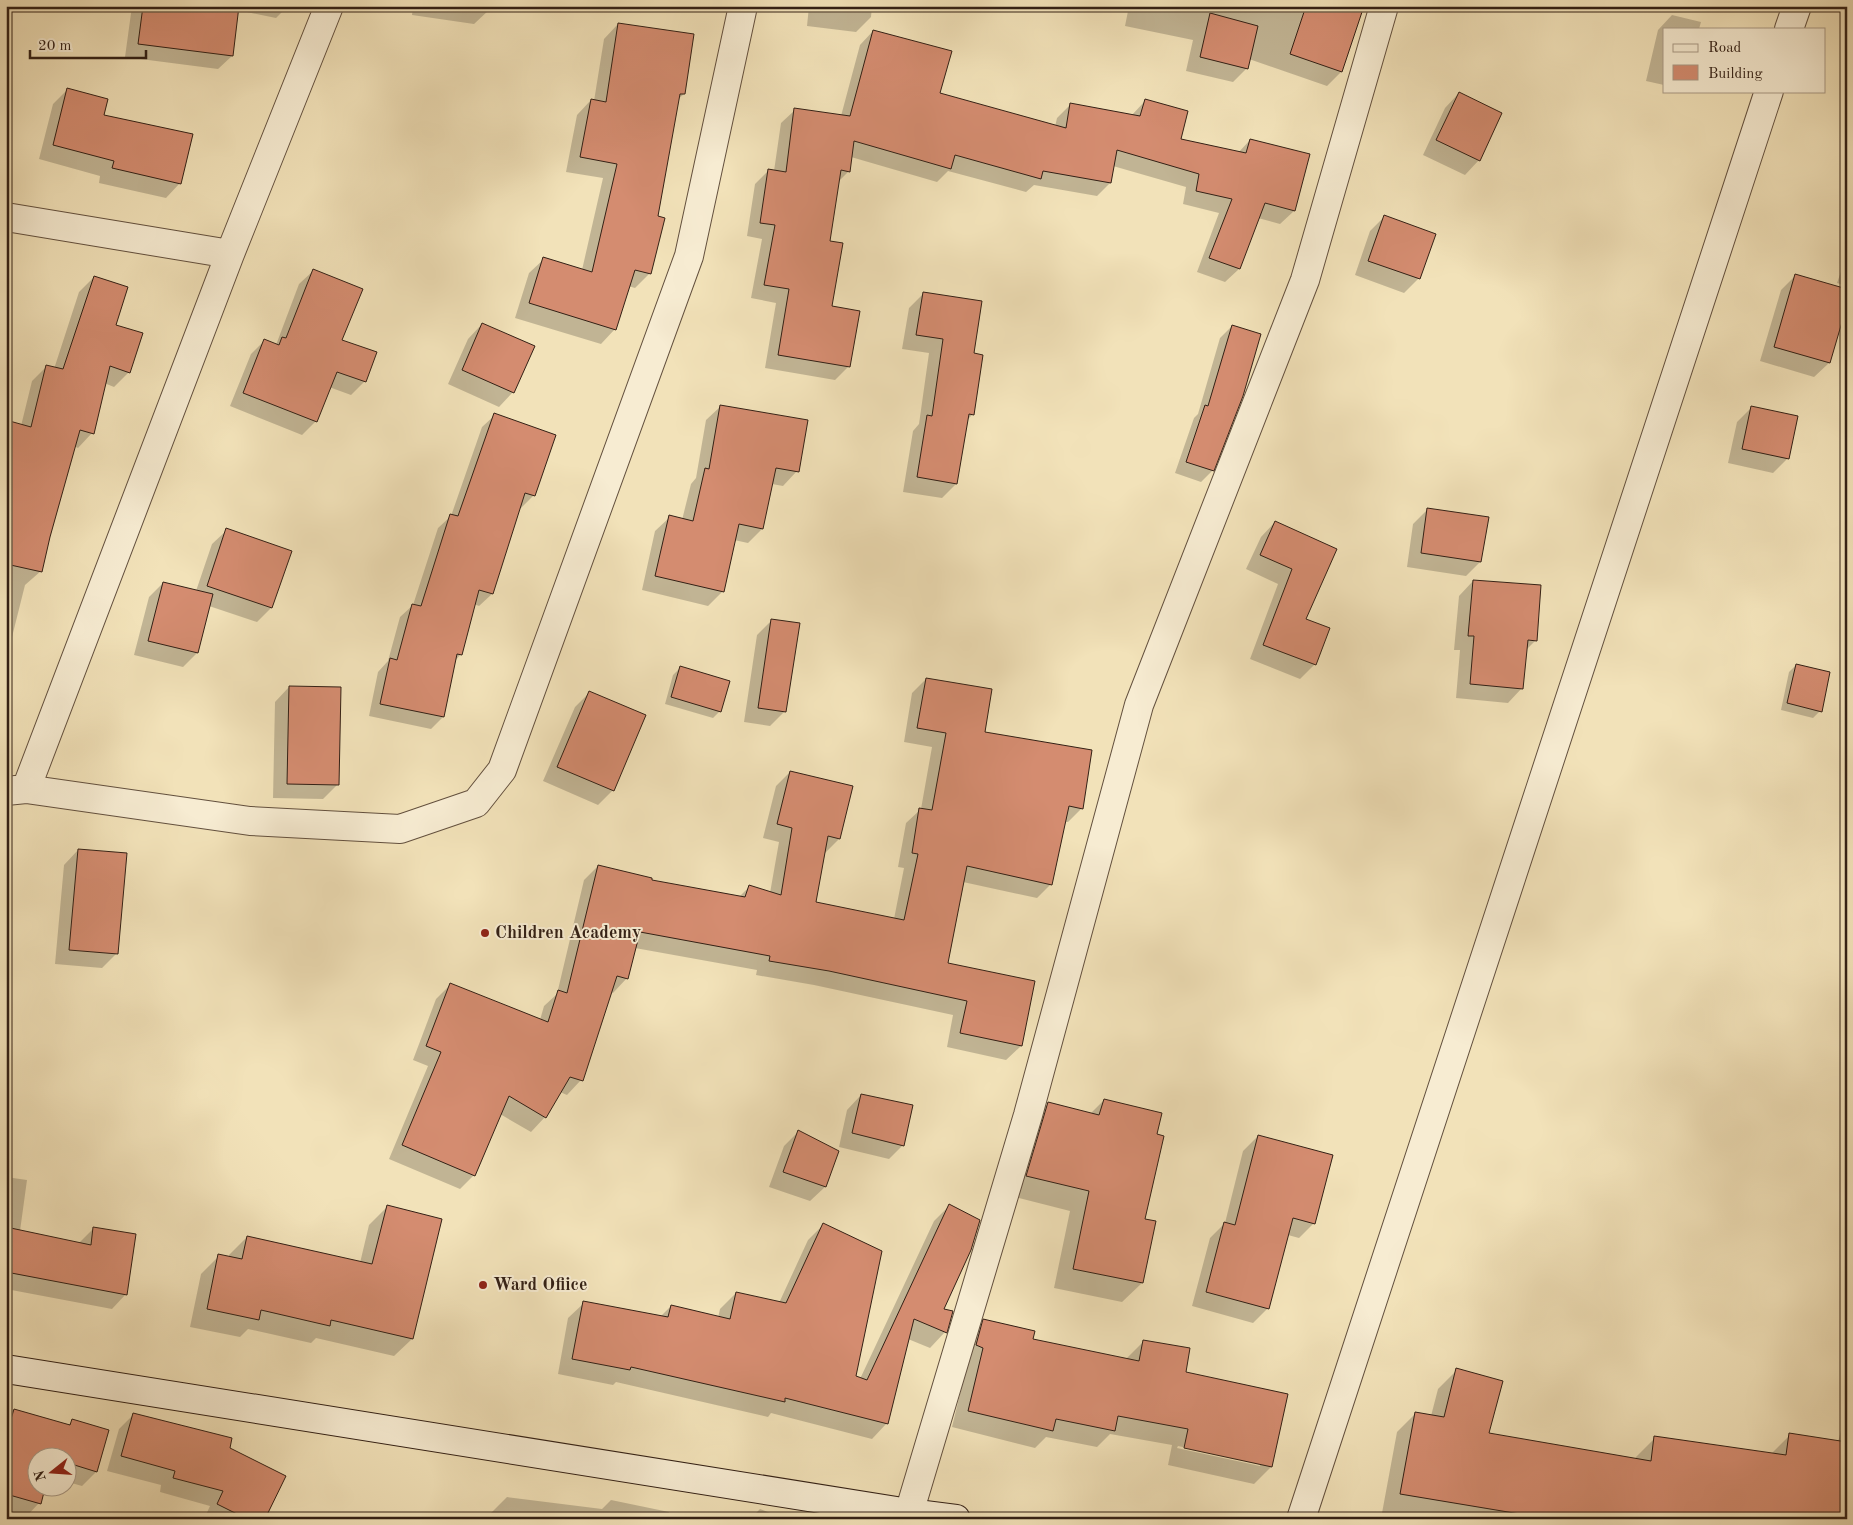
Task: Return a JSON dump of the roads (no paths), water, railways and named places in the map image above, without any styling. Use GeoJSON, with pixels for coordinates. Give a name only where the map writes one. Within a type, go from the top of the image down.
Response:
{"type":"FeatureCollection","features":[{"type":"Feature","properties":{"kind":"street"},"geometry":{"type":"LineString","coordinates":[[328,6],[16,790],[250,821],[400,829],[476,803],[502,770],[688,256],[743,6]]}},
{"type":"Feature","properties":{"kind":"street"},"geometry":{"type":"LineString","coordinates":[[909,1513],[1028,1115],[1139,705],[1305,280],[1384,6]]}},
{"type":"Feature","properties":{"kind":"street"},"geometry":{"type":"LineString","coordinates":[[1789,28],[1797,6]]}},
{"type":"Feature","properties":{"kind":"street"},"geometry":{"type":"LineString","coordinates":[[1301,1519],[1769,92]]}},
{"type":"Feature","properties":{"kind":"street"},"geometry":{"type":"LineString","coordinates":[[6,217],[230,254]]}},
{"type":"Feature","properties":{"kind":"street"},"geometry":{"type":"LineString","coordinates":[[6,1369],[946,1518]]}},
{"type":"Feature","properties":{"kind":"place","name":"Children Academy"},"geometry":{"type":"Point","coordinates":[485,933]}},
{"type":"Feature","properties":{"kind":"place","name":"Ward Ofiice"},"geometry":{"type":"Point","coordinates":[483,1285]}}]}
